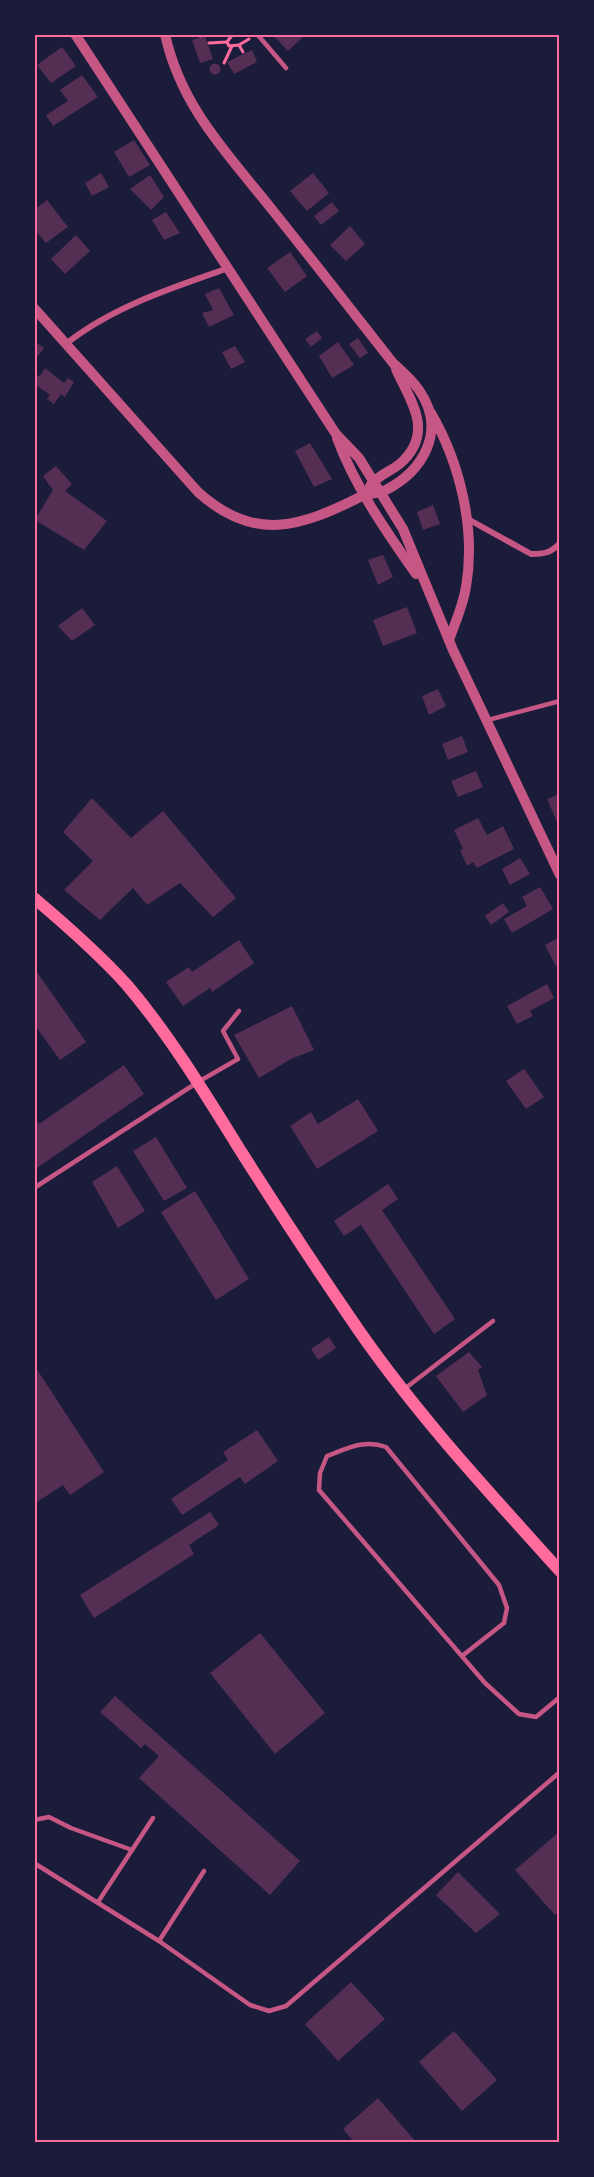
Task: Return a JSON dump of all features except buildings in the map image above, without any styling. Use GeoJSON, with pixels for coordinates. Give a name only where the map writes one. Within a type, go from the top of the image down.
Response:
{"type":"FeatureCollection","features":[{"type":"Feature","properties":{"kind":"main road"},"geometry":{"type":"LineString","coordinates":[[34,898],[127,986],[198,1082],[279,1212],[350,1318],[403,1390],[468,1468],[560,1571]]}},
{"type":"Feature","properties":{"kind":"street"},"geometry":{"type":"LineString","coordinates":[[75,34],[226,269],[336,434],[359,458],[374,480],[403,529],[448,640],[560,875]]}},
{"type":"Feature","properties":{"kind":"street"},"geometry":{"type":"LineString","coordinates":[[165,34],[170,56],[181,84],[214,140],[393,363],[419,390],[444,435],[460,484],[465,517],[468,567],[466,588],[448,640]]}},
{"type":"Feature","properties":{"kind":"street"},"geometry":{"type":"LineString","coordinates":[[67,343],[88,326],[129,306],[226,269]]}},
{"type":"Feature","properties":{"kind":"street"},"geometry":{"type":"LineString","coordinates":[[34,308],[198,492],[228,515],[252,523],[278,525],[322,516],[365,495],[381,492],[408,474],[425,454],[431,434],[427,404]]}},
{"type":"Feature","properties":{"kind":"street"},"geometry":{"type":"LineString","coordinates":[[365,495],[374,480],[404,460],[417,437],[418,420],[415,407],[393,363]]}},
{"type":"Feature","properties":{"kind":"street"},"geometry":{"type":"LineString","coordinates":[[336,434],[347,465],[390,537],[426,590]]}},
{"type":"Feature","properties":{"kind":"street"},"geometry":{"type":"LineString","coordinates":[[465,517],[531,554],[551,551],[560,543]]}},
{"type":"Feature","properties":{"kind":"lane"},"geometry":{"type":"LineString","coordinates":[[256,34],[286,68]]}},
{"type":"Feature","properties":{"kind":"lane"},"geometry":{"type":"LineString","coordinates":[[486,721],[560,702]]}},
{"type":"Feature","properties":{"kind":"lane"},"geometry":{"type":"LineString","coordinates":[[34,1188],[198,1082],[238,1059],[223,1031],[239,1011]]}},
{"type":"Feature","properties":{"kind":"lane"},"geometry":{"type":"LineString","coordinates":[[403,1390],[493,1322]]}},
{"type":"Feature","properties":{"kind":"lane"},"geometry":{"type":"LineString","coordinates":[[462,1656],[504,1623],[507,1608],[499,1585],[386,1447],[374,1442],[361,1443],[327,1456],[320,1473],[319,1490],[485,1683],[519,1714],[536,1717],[560,1697]]}},
{"type":"Feature","properties":{"kind":"lane"},"geometry":{"type":"LineString","coordinates":[[34,1863],[159,1941],[250,2005],[269,2011],[285,2006],[560,1772]]}},
{"type":"Feature","properties":{"kind":"lane"},"geometry":{"type":"LineString","coordinates":[[34,1820],[49,1817],[71,1828],[132,1850]]}},
{"type":"Feature","properties":{"kind":"lane"},"geometry":{"type":"LineString","coordinates":[[98,1902],[153,1818]]}},
{"type":"Feature","properties":{"kind":"lane"},"geometry":{"type":"LineString","coordinates":[[159,1941],[204,1871]]}},
{"type":"Feature","properties":{"kind":"path"},"geometry":{"type":"LineString","coordinates":[[209,42],[239,45],[256,34]]}},
{"type":"Feature","properties":{"kind":"path"},"geometry":{"type":"LineString","coordinates":[[227,42],[232,35]]}},
{"type":"Feature","properties":{"kind":"path"},"geometry":{"type":"LineString","coordinates":[[239,45],[243,52]]}},
{"type":"Feature","properties":{"kind":"path"},"geometry":{"type":"LineString","coordinates":[[224,63],[232,46]]}}]}
